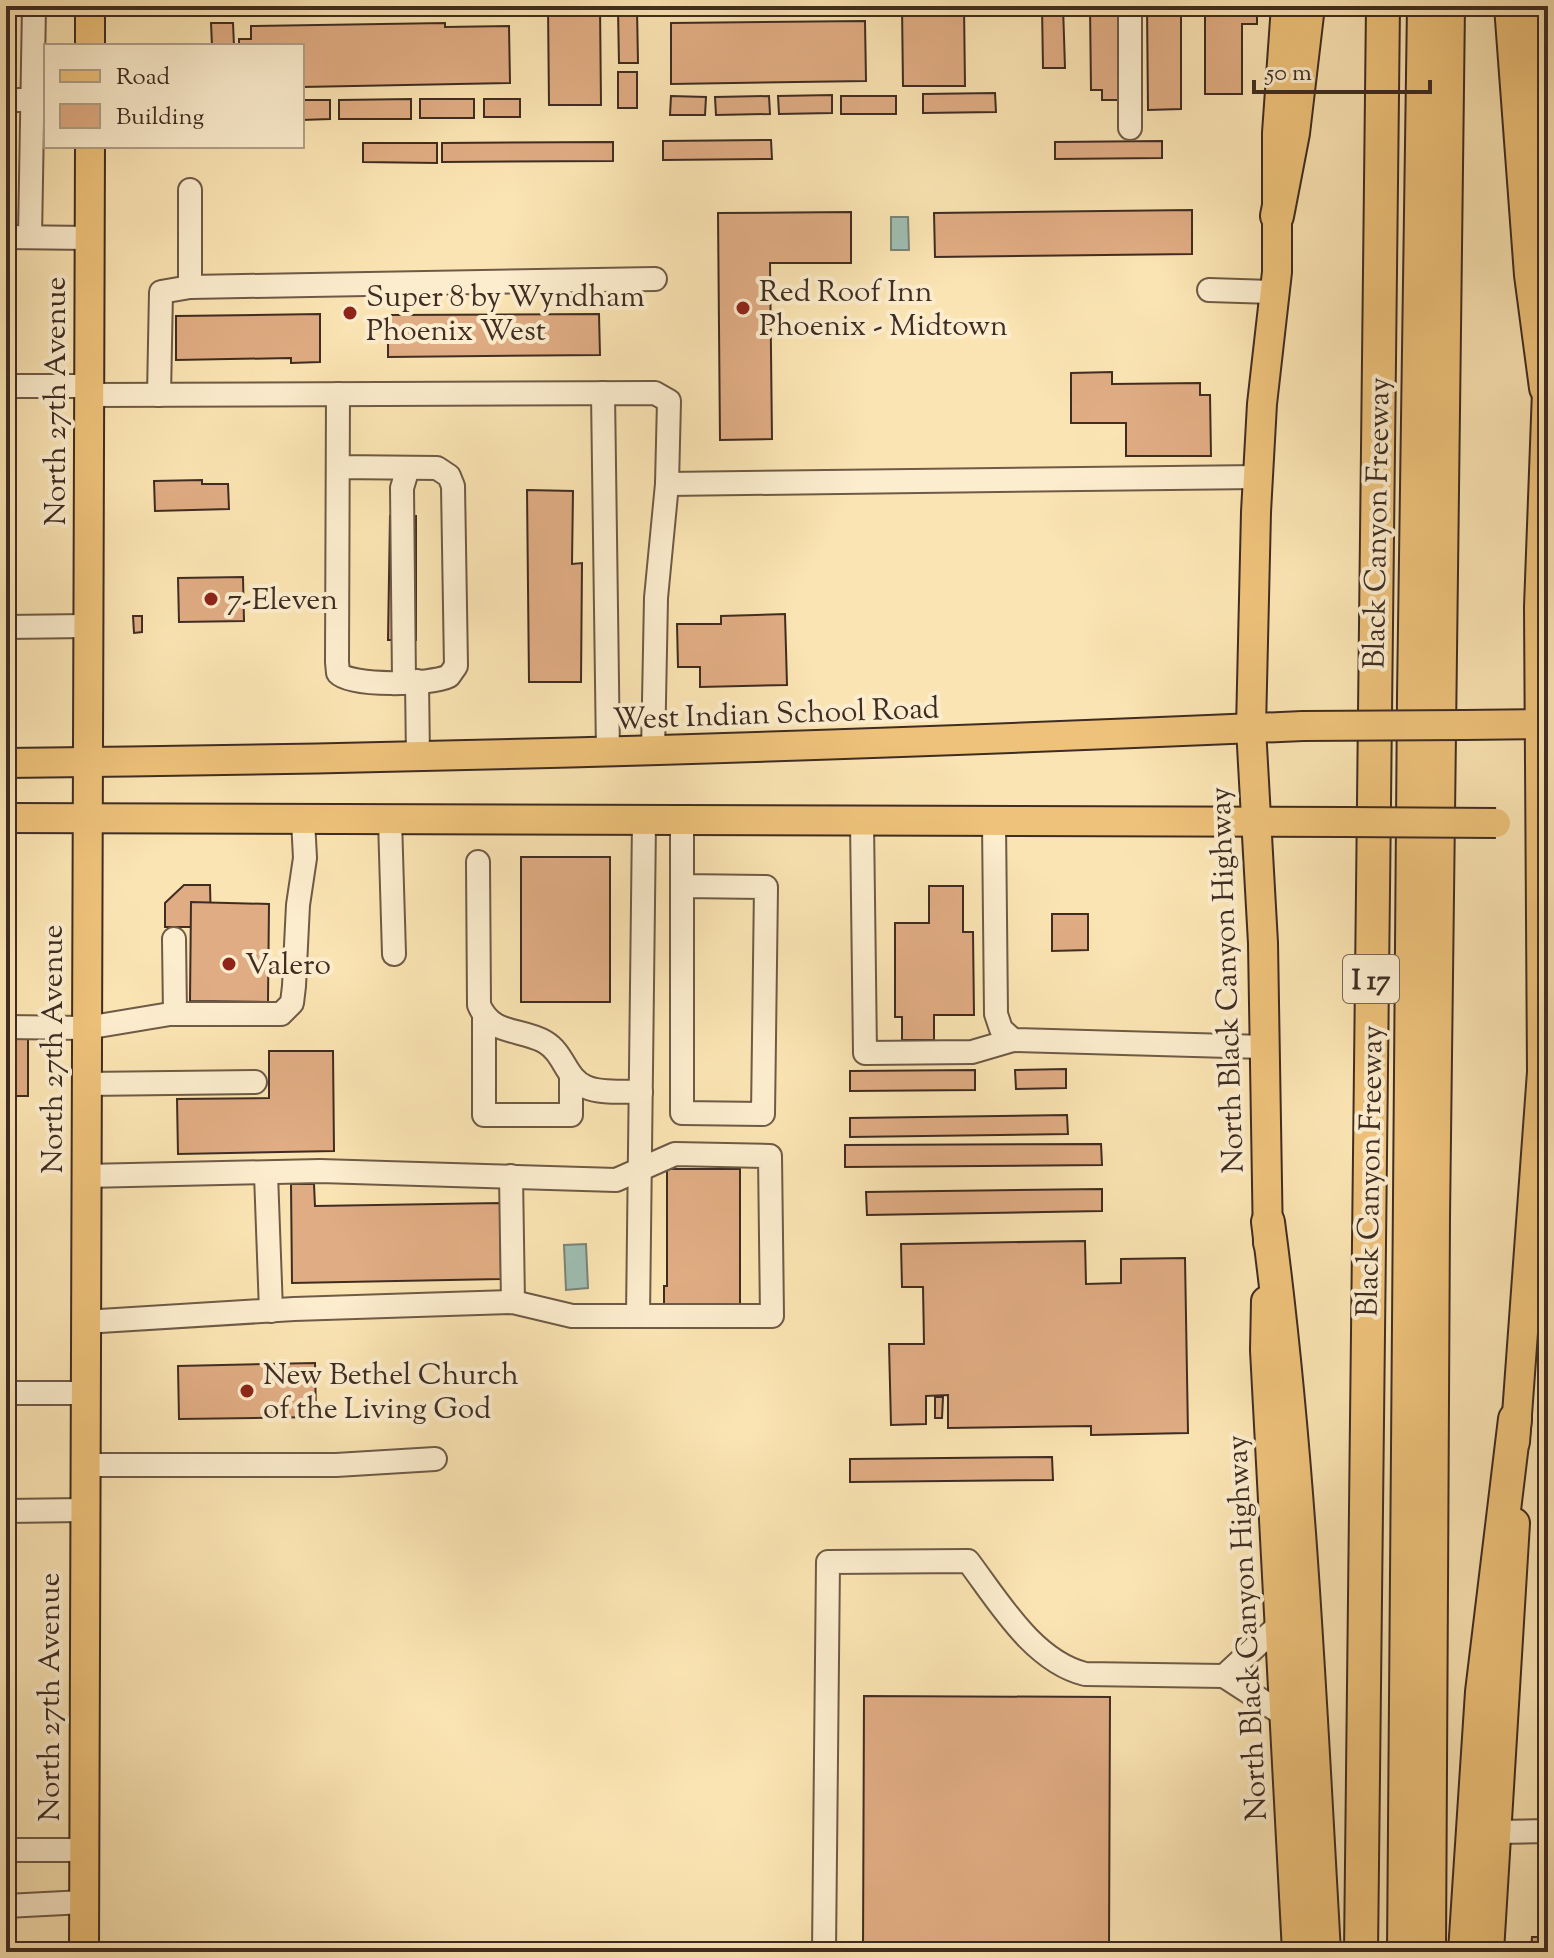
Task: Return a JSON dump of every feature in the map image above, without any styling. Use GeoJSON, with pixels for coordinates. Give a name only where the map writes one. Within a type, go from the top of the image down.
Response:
{"type":"FeatureCollection","features":[{"type":"Feature","properties":{"kind":"highway"},"geometry":{"type":"LineString","coordinates":[[1277,216],[1293,133],[1308,6]]}},
{"type":"Feature","properties":{"kind":"highway","name":"Black Canyon Freeway"},"geometry":{"type":"LineString","coordinates":[[1361,1952],[1383,6]]}},
{"type":"Feature","properties":{"kind":"highway"},"geometry":{"type":"LineString","coordinates":[[1404,1952],[1414,696],[1424,6]]}},
{"type":"Feature","properties":{"kind":"highway","name":"I 17"},"geometry":{"type":"LineString","coordinates":[[1429,1952],[1433,1186],[1448,6]]}},
{"type":"Feature","properties":{"kind":"highway"},"geometry":{"type":"LineString","coordinates":[[1511,6],[1531,275],[1547,376]]}},
{"type":"Feature","properties":{"kind":"highway"},"geometry":{"type":"LineString","coordinates":[[1268,1222],[1285,1350],[1300,1519],[1324,1952]]}},
{"type":"Feature","properties":{"kind":"highway"},"geometry":{"type":"LineString","coordinates":[[1465,1952],[1482,1692],[1515,1419]]}},
{"type":"Feature","properties":{"kind":"main road"},"geometry":{"type":"LineString","coordinates":[[90,6],[90,44]]}},
{"type":"Feature","properties":{"kind":"main road","name":"North Black Canyon Highway"},"geometry":{"type":"LineString","coordinates":[[1286,6],[1277,133],[1275,292],[1258,477],[1251,728],[1265,1047],[1268,1222],[1265,1350],[1297,1952]]}},
{"type":"Feature","properties":{"kind":"main road"},"geometry":{"type":"LineString","coordinates":[[1535,6],[1543,69],[1548,182]]}},
{"type":"Feature","properties":{"kind":"main road","name":"North 27th Avenue"},"geometry":{"type":"LineString","coordinates":[[84,1952],[85,762],[90,148]]}},
{"type":"Feature","properties":{"kind":"main road"},"geometry":{"type":"LineString","coordinates":[[1489,1952],[1515,1545],[1515,1419],[1536,1321],[1544,1137],[1547,376]]}},
{"type":"Feature","properties":{"kind":"main road","name":"West Indian School Road"},"geometry":{"type":"LineString","coordinates":[[6,763],[418,758],[653,752],[1303,726],[1544,724]]}},
{"type":"Feature","properties":{"kind":"main road"},"geometry":{"type":"LineString","coordinates":[[6,818],[1543,822]]}},
{"type":"Feature","properties":{"kind":"street","name":"North 27th Avenue"},"geometry":{"type":"LineString","coordinates":[[30,237],[34,6]]}},
{"type":"Feature","properties":{"kind":"street"},"geometry":{"type":"LineString","coordinates":[[1130,6],[1130,128]]}},
{"type":"Feature","properties":{"kind":"street"},"geometry":{"type":"LineString","coordinates":[[6,100],[34,100]]}},
{"type":"Feature","properties":{"kind":"street"},"geometry":{"type":"LineString","coordinates":[[190,190],[190,287]]}},
{"type":"Feature","properties":{"kind":"street"},"geometry":{"type":"LineString","coordinates":[[6,237],[90,238]]}},
{"type":"Feature","properties":{"kind":"street"},"geometry":{"type":"LineString","coordinates":[[159,395],[161,292],[190,287],[655,279]]}},
{"type":"Feature","properties":{"kind":"street"},"geometry":{"type":"LineString","coordinates":[[1209,290],[1275,292]]}},
{"type":"Feature","properties":{"kind":"street"},"geometry":{"type":"LineString","coordinates":[[6,386],[159,395],[655,393],[669,401],[667,484],[656,598],[653,752]]}},
{"type":"Feature","properties":{"kind":"street"},"geometry":{"type":"LineString","coordinates":[[603,393],[608,753]]}},
{"type":"Feature","properties":{"kind":"street"},"geometry":{"type":"LineString","coordinates":[[338,394],[338,467],[338,673],[352,682],[442,679],[456,666],[453,486],[444,470],[338,467]]}},
{"type":"Feature","properties":{"kind":"street"},"geometry":{"type":"LineString","coordinates":[[408,468],[402,488],[410,681],[418,758]]}},
{"type":"Feature","properties":{"kind":"street"},"geometry":{"type":"LineString","coordinates":[[667,484],[1258,477]]}},
{"type":"Feature","properties":{"kind":"street"},"geometry":{"type":"LineString","coordinates":[[6,627],[87,626]]}},
{"type":"Feature","properties":{"kind":"street"},"geometry":{"type":"LineString","coordinates":[[6,1027],[86,1028],[175,1014],[281,1014],[292,1003],[305,858],[303,820]]}},
{"type":"Feature","properties":{"kind":"street"},"geometry":{"type":"LineString","coordinates":[[390,820],[394,954]]}},
{"type":"Feature","properties":{"kind":"street"},"geometry":{"type":"LineString","coordinates":[[638,1316],[644,821]]}},
{"type":"Feature","properties":{"kind":"street"},"geometry":{"type":"LineString","coordinates":[[682,821],[682,886],[682,1113],[763,1114],[766,887],[682,886]]}},
{"type":"Feature","properties":{"kind":"street"},"geometry":{"type":"LineString","coordinates":[[862,822],[865,1053],[972,1052],[1013,1040],[1265,1047]]}},
{"type":"Feature","properties":{"kind":"street"},"geometry":{"type":"LineString","coordinates":[[994,822],[996,1014],[1001,1029],[1013,1040]]}},
{"type":"Feature","properties":{"kind":"street"},"geometry":{"type":"LineString","coordinates":[[478,862],[484,1115],[571,1115],[571,1077],[560,1054],[543,1041],[500,1029],[484,1019]]}},
{"type":"Feature","properties":{"kind":"street"},"geometry":{"type":"LineString","coordinates":[[174,939],[175,1014]]}},
{"type":"Feature","properties":{"kind":"street"},"geometry":{"type":"LineString","coordinates":[[571,1077],[587,1088],[641,1092]]}},
{"type":"Feature","properties":{"kind":"street"},"geometry":{"type":"LineString","coordinates":[[86,1084],[255,1082]]}},
{"type":"Feature","properties":{"kind":"street"},"geometry":{"type":"LineString","coordinates":[[84,1322],[513,1302],[572,1316],[772,1316],[770,1156],[675,1154],[616,1180],[320,1171],[85,1176]]}},
{"type":"Feature","properties":{"kind":"street"},"geometry":{"type":"LineString","coordinates":[[266,1174],[271,1311]]}},
{"type":"Feature","properties":{"kind":"street"},"geometry":{"type":"LineString","coordinates":[[511,1176],[513,1302]]}},
{"type":"Feature","properties":{"kind":"street"},"geometry":{"type":"LineString","coordinates":[[6,1393],[84,1393]]}},
{"type":"Feature","properties":{"kind":"street"},"geometry":{"type":"LineString","coordinates":[[83,1465],[336,1465],[435,1459]]}},
{"type":"Feature","properties":{"kind":"street"},"geometry":{"type":"LineString","coordinates":[[6,1511],[83,1510]]}},
{"type":"Feature","properties":{"kind":"street"},"geometry":{"type":"LineString","coordinates":[[824,1952],[828,1562],[968,1561],[1012,1619],[1063,1669],[1085,1674],[1224,1676],[1284,1715]]}},
{"type":"Feature","properties":{"kind":"street"},"geometry":{"type":"LineString","coordinates":[[1224,1676],[1279,1625]]}},
{"type":"Feature","properties":{"kind":"street"},"geometry":{"type":"LineString","coordinates":[[1496,1832],[1548,1831]]}},
{"type":"Feature","properties":{"kind":"street"},"geometry":{"type":"LineString","coordinates":[[6,1850],[83,1850]]}},
{"type":"Feature","properties":{"kind":"street"},"geometry":{"type":"LineString","coordinates":[[6,1906],[84,1902]]}},
{"type":"Feature","properties":{"kind":"shaded area"},"geometry":{"type":"Polygon","coordinates":[[[891,217],[908,217],[909,250],[891,250],[891,217]]]}},
{"type":"Feature","properties":{"kind":"shaded area"},"geometry":{"type":"Polygon","coordinates":[[[586,1244],[588,1288],[566,1290],[564,1245],[586,1244]]]}},
{"type":"Feature","properties":{"kind":"building"},"geometry":{"type":"Polygon","coordinates":[[[548,6],[600,6],[601,105],[549,105],[548,6]]]}},
{"type":"Feature","properties":{"kind":"building"},"geometry":{"type":"Polygon","coordinates":[[[902,6],[964,6],[965,86],[903,86],[902,6]]]}},
{"type":"Feature","properties":{"kind":"building"},"geometry":{"type":"Polygon","coordinates":[[[1042,6],[1063,6],[1065,68],[1043,68],[1042,6]]]}},
{"type":"Feature","properties":{"kind":"building"},"geometry":{"type":"Polygon","coordinates":[[[1090,6],[1123,6],[1124,100],[1102,100],[1102,90],[1091,90],[1090,6]]]}},
{"type":"Feature","properties":{"kind":"building"},"geometry":{"type":"Polygon","coordinates":[[[1147,6],[1181,6],[1181,109],[1148,110],[1147,6]]]}},
{"type":"Feature","properties":{"kind":"building"},"geometry":{"type":"Polygon","coordinates":[[[1205,6],[1257,6],[1257,24],[1242,24],[1242,94],[1205,94],[1205,6]]]}},
{"type":"Feature","properties":{"kind":"building"},"geometry":{"type":"Polygon","coordinates":[[[637,9],[638,63],[619,63],[618,10],[637,9]]]}},
{"type":"Feature","properties":{"kind":"building"},"geometry":{"type":"Polygon","coordinates":[[[865,21],[866,81],[671,84],[671,23],[865,21]]]}},
{"type":"Feature","properties":{"kind":"building"},"geometry":{"type":"Polygon","coordinates":[[[211,23],[233,23],[234,44],[212,44],[211,23]]]}},
{"type":"Feature","properties":{"kind":"building"},"geometry":{"type":"Polygon","coordinates":[[[445,23],[445,27],[509,26],[510,83],[304,87],[304,44],[239,44],[239,39],[251,39],[251,26],[445,23]]]}},
{"type":"Feature","properties":{"kind":"building"},"geometry":{"type":"Polygon","coordinates":[[[618,72],[637,72],[637,108],[618,108],[618,72]]]}},
{"type":"Feature","properties":{"kind":"building"},"geometry":{"type":"Polygon","coordinates":[[[995,93],[996,112],[923,113],[923,94],[995,93]]]}},
{"type":"Feature","properties":{"kind":"building"},"geometry":{"type":"Polygon","coordinates":[[[832,95],[832,113],[779,114],[778,96],[832,95]]]}},
{"type":"Feature","properties":{"kind":"building"},"geometry":{"type":"Polygon","coordinates":[[[671,96],[706,97],[705,115],[670,115],[671,96]]]}},
{"type":"Feature","properties":{"kind":"building"},"geometry":{"type":"Polygon","coordinates":[[[769,96],[770,114],[716,115],[715,97],[769,96]]]}},
{"type":"Feature","properties":{"kind":"building"},"geometry":{"type":"Polygon","coordinates":[[[841,96],[896,96],[896,114],[841,114],[841,96]]]}},
{"type":"Feature","properties":{"kind":"building"},"geometry":{"type":"Polygon","coordinates":[[[411,99],[411,119],[339,119],[339,100],[411,99]]]}},
{"type":"Feature","properties":{"kind":"building"},"geometry":{"type":"Polygon","coordinates":[[[420,99],[474,99],[474,118],[420,118],[420,99]]]}},
{"type":"Feature","properties":{"kind":"building"},"geometry":{"type":"Polygon","coordinates":[[[484,99],[520,99],[520,117],[484,117],[484,99]]]}},
{"type":"Feature","properties":{"kind":"building"},"geometry":{"type":"Polygon","coordinates":[[[304,100],[330,100],[330,119],[304,120],[304,100]]]}},
{"type":"Feature","properties":{"kind":"building"},"geometry":{"type":"Polygon","coordinates":[[[771,140],[772,159],[663,160],[663,141],[771,140]]]}},
{"type":"Feature","properties":{"kind":"building"},"geometry":{"type":"Polygon","coordinates":[[[1162,141],[1162,158],[1055,159],[1055,142],[1162,141]]]}},
{"type":"Feature","properties":{"kind":"building"},"geometry":{"type":"Polygon","coordinates":[[[613,142],[613,161],[442,162],[442,143],[613,142]]]}},
{"type":"Feature","properties":{"kind":"building"},"geometry":{"type":"Polygon","coordinates":[[[363,143],[437,143],[437,163],[363,162],[363,143]]]}},
{"type":"Feature","properties":{"kind":"building"},"geometry":{"type":"Polygon","coordinates":[[[1192,210],[1192,254],[935,257],[934,213],[1192,210]]]}},
{"type":"Feature","properties":{"kind":"building"},"geometry":{"type":"Polygon","coordinates":[[[851,212],[851,263],[770,263],[772,439],[720,440],[718,213],[851,212]]]}},
{"type":"Feature","properties":{"kind":"building"},"geometry":{"type":"Polygon","coordinates":[[[6,279],[12,279],[11,348],[6,348],[6,279]]]}},
{"type":"Feature","properties":{"kind":"building"},"geometry":{"type":"Polygon","coordinates":[[[320,314],[320,362],[291,363],[291,358],[176,360],[176,316],[320,314]]]}},
{"type":"Feature","properties":{"kind":"building"},"geometry":{"type":"Polygon","coordinates":[[[599,314],[600,355],[388,357],[388,315],[599,314]]]}},
{"type":"Feature","properties":{"kind":"building"},"geometry":{"type":"Polygon","coordinates":[[[1112,372],[1112,384],[1200,383],[1200,395],[1210,395],[1211,456],[1126,456],[1126,423],[1071,423],[1071,373],[1112,372]]]}},
{"type":"Feature","properties":{"kind":"building"},"geometry":{"type":"Polygon","coordinates":[[[202,480],[202,484],[228,484],[229,509],[155,511],[154,481],[202,480]]]}},
{"type":"Feature","properties":{"kind":"building"},"geometry":{"type":"Polygon","coordinates":[[[527,490],[573,491],[572,564],[582,563],[581,682],[529,682],[527,490]]]}},
{"type":"Feature","properties":{"kind":"building"},"geometry":{"type":"Polygon","coordinates":[[[390,516],[416,516],[416,640],[388,640],[390,516]]]}},
{"type":"Feature","properties":{"kind":"building","name":"7-Eleven"},"geometry":{"type":"Polygon","coordinates":[[[243,577],[244,621],[179,622],[178,578],[243,577]]]}},
{"type":"Feature","properties":{"kind":"building"},"geometry":{"type":"Polygon","coordinates":[[[785,614],[787,685],[700,687],[700,667],[678,667],[677,624],[721,624],[721,616],[785,614]]]}},
{"type":"Feature","properties":{"kind":"building"},"geometry":{"type":"Polygon","coordinates":[[[133,616],[142,616],[142,632],[134,633],[133,616]]]}},
{"type":"Feature","properties":{"kind":"building"},"geometry":{"type":"Polygon","coordinates":[[[521,857],[610,857],[610,1002],[521,1002],[521,857]]]}},
{"type":"Feature","properties":{"kind":"building"},"geometry":{"type":"Polygon","coordinates":[[[184,885],[210,885],[211,927],[165,927],[165,903],[184,885]]]}},
{"type":"Feature","properties":{"kind":"building"},"geometry":{"type":"Polygon","coordinates":[[[929,886],[963,886],[963,932],[973,932],[974,1015],[934,1015],[934,1040],[902,1040],[902,1017],[895,1017],[895,923],[929,923],[929,886]]]}},
{"type":"Feature","properties":{"kind":"building","name":"Valero"},"geometry":{"type":"Polygon","coordinates":[[[191,902],[269,904],[268,1002],[190,1001],[191,902]]]}},
{"type":"Feature","properties":{"kind":"building"},"geometry":{"type":"Polygon","coordinates":[[[1052,914],[1088,914],[1088,950],[1052,951],[1052,914]]]}},
{"type":"Feature","properties":{"kind":"building"},"geometry":{"type":"Polygon","coordinates":[[[6,1033],[28,1033],[28,1096],[6,1096],[6,1033]]]}},
{"type":"Feature","properties":{"kind":"building"},"geometry":{"type":"Polygon","coordinates":[[[269,1051],[333,1051],[334,1151],[178,1154],[177,1099],[269,1098],[269,1051]]]}},
{"type":"Feature","properties":{"kind":"building"},"geometry":{"type":"Polygon","coordinates":[[[1066,1069],[1066,1088],[1016,1089],[1015,1070],[1066,1069]]]}},
{"type":"Feature","properties":{"kind":"building"},"geometry":{"type":"Polygon","coordinates":[[[975,1070],[975,1090],[850,1091],[850,1071],[975,1070]]]}},
{"type":"Feature","properties":{"kind":"building"},"geometry":{"type":"Polygon","coordinates":[[[1067,1115],[1068,1134],[850,1137],[850,1118],[1067,1115]]]}},
{"type":"Feature","properties":{"kind":"building"},"geometry":{"type":"Polygon","coordinates":[[[1101,1144],[1102,1165],[845,1167],[845,1145],[1101,1144]]]}},
{"type":"Feature","properties":{"kind":"building"},"geometry":{"type":"Polygon","coordinates":[[[667,1169],[740,1169],[740,1312],[664,1312],[664,1286],[667,1286],[667,1169]]]}},
{"type":"Feature","properties":{"kind":"building"},"geometry":{"type":"Polygon","coordinates":[[[8,1180],[8,1243],[6,1243],[8,1180]]]}},
{"type":"Feature","properties":{"kind":"building"},"geometry":{"type":"Polygon","coordinates":[[[291,1184],[314,1184],[315,1206],[500,1203],[501,1279],[292,1283],[291,1184]]]}},
{"type":"Feature","properties":{"kind":"building"},"geometry":{"type":"Polygon","coordinates":[[[1102,1189],[1102,1211],[867,1215],[866,1192],[1102,1189]]]}},
{"type":"Feature","properties":{"kind":"building"},"geometry":{"type":"Polygon","coordinates":[[[1085,1241],[1086,1284],[1121,1283],[1121,1259],[1185,1258],[1188,1433],[1091,1435],[1091,1426],[948,1428],[948,1395],[926,1396],[926,1424],[891,1425],[889,1344],[924,1344],[923,1287],[902,1287],[901,1244],[1085,1241]]]}},
{"type":"Feature","properties":{"kind":"building","name":"New Bethel Church of the Living God"},"geometry":{"type":"Polygon","coordinates":[[[315,1363],[316,1417],[179,1419],[178,1366],[315,1363]]]}},
{"type":"Feature","properties":{"kind":"building"},"geometry":{"type":"Polygon","coordinates":[[[935,1397],[943,1397],[942,1418],[935,1418],[935,1397]]]}},
{"type":"Feature","properties":{"kind":"building"},"geometry":{"type":"Polygon","coordinates":[[[1052,1457],[1053,1480],[850,1482],[850,1459],[1052,1457]]]}},
{"type":"Feature","properties":{"kind":"building"},"geometry":{"type":"Polygon","coordinates":[[[864,1696],[1110,1697],[1109,1952],[863,1952],[864,1696]]]}},
{"type":"Feature","properties":{"kind":"building"},"geometry":{"type":"Polygon","coordinates":[[[1532,1937],[1548,1937],[1548,1952],[1531,1952],[1532,1937]]]}},
{"type":"Feature","properties":{"kind":"place","name":"Red Roof Inn Phoenix - Midtown"},"geometry":{"type":"Point","coordinates":[743,308]}},
{"type":"Feature","properties":{"kind":"place","name":"Super 8 by Wyndham Phoenix West"},"geometry":{"type":"Point","coordinates":[350,313]}},
{"type":"Feature","properties":{"kind":"place","name":"7-Eleven"},"geometry":{"type":"Point","coordinates":[211,599]}},
{"type":"Feature","properties":{"kind":"place","name":"Valero"},"geometry":{"type":"Point","coordinates":[229,964]}},
{"type":"Feature","properties":{"kind":"place","name":"New Bethel Church of the Living God"},"geometry":{"type":"Point","coordinates":[247,1391]}}]}
